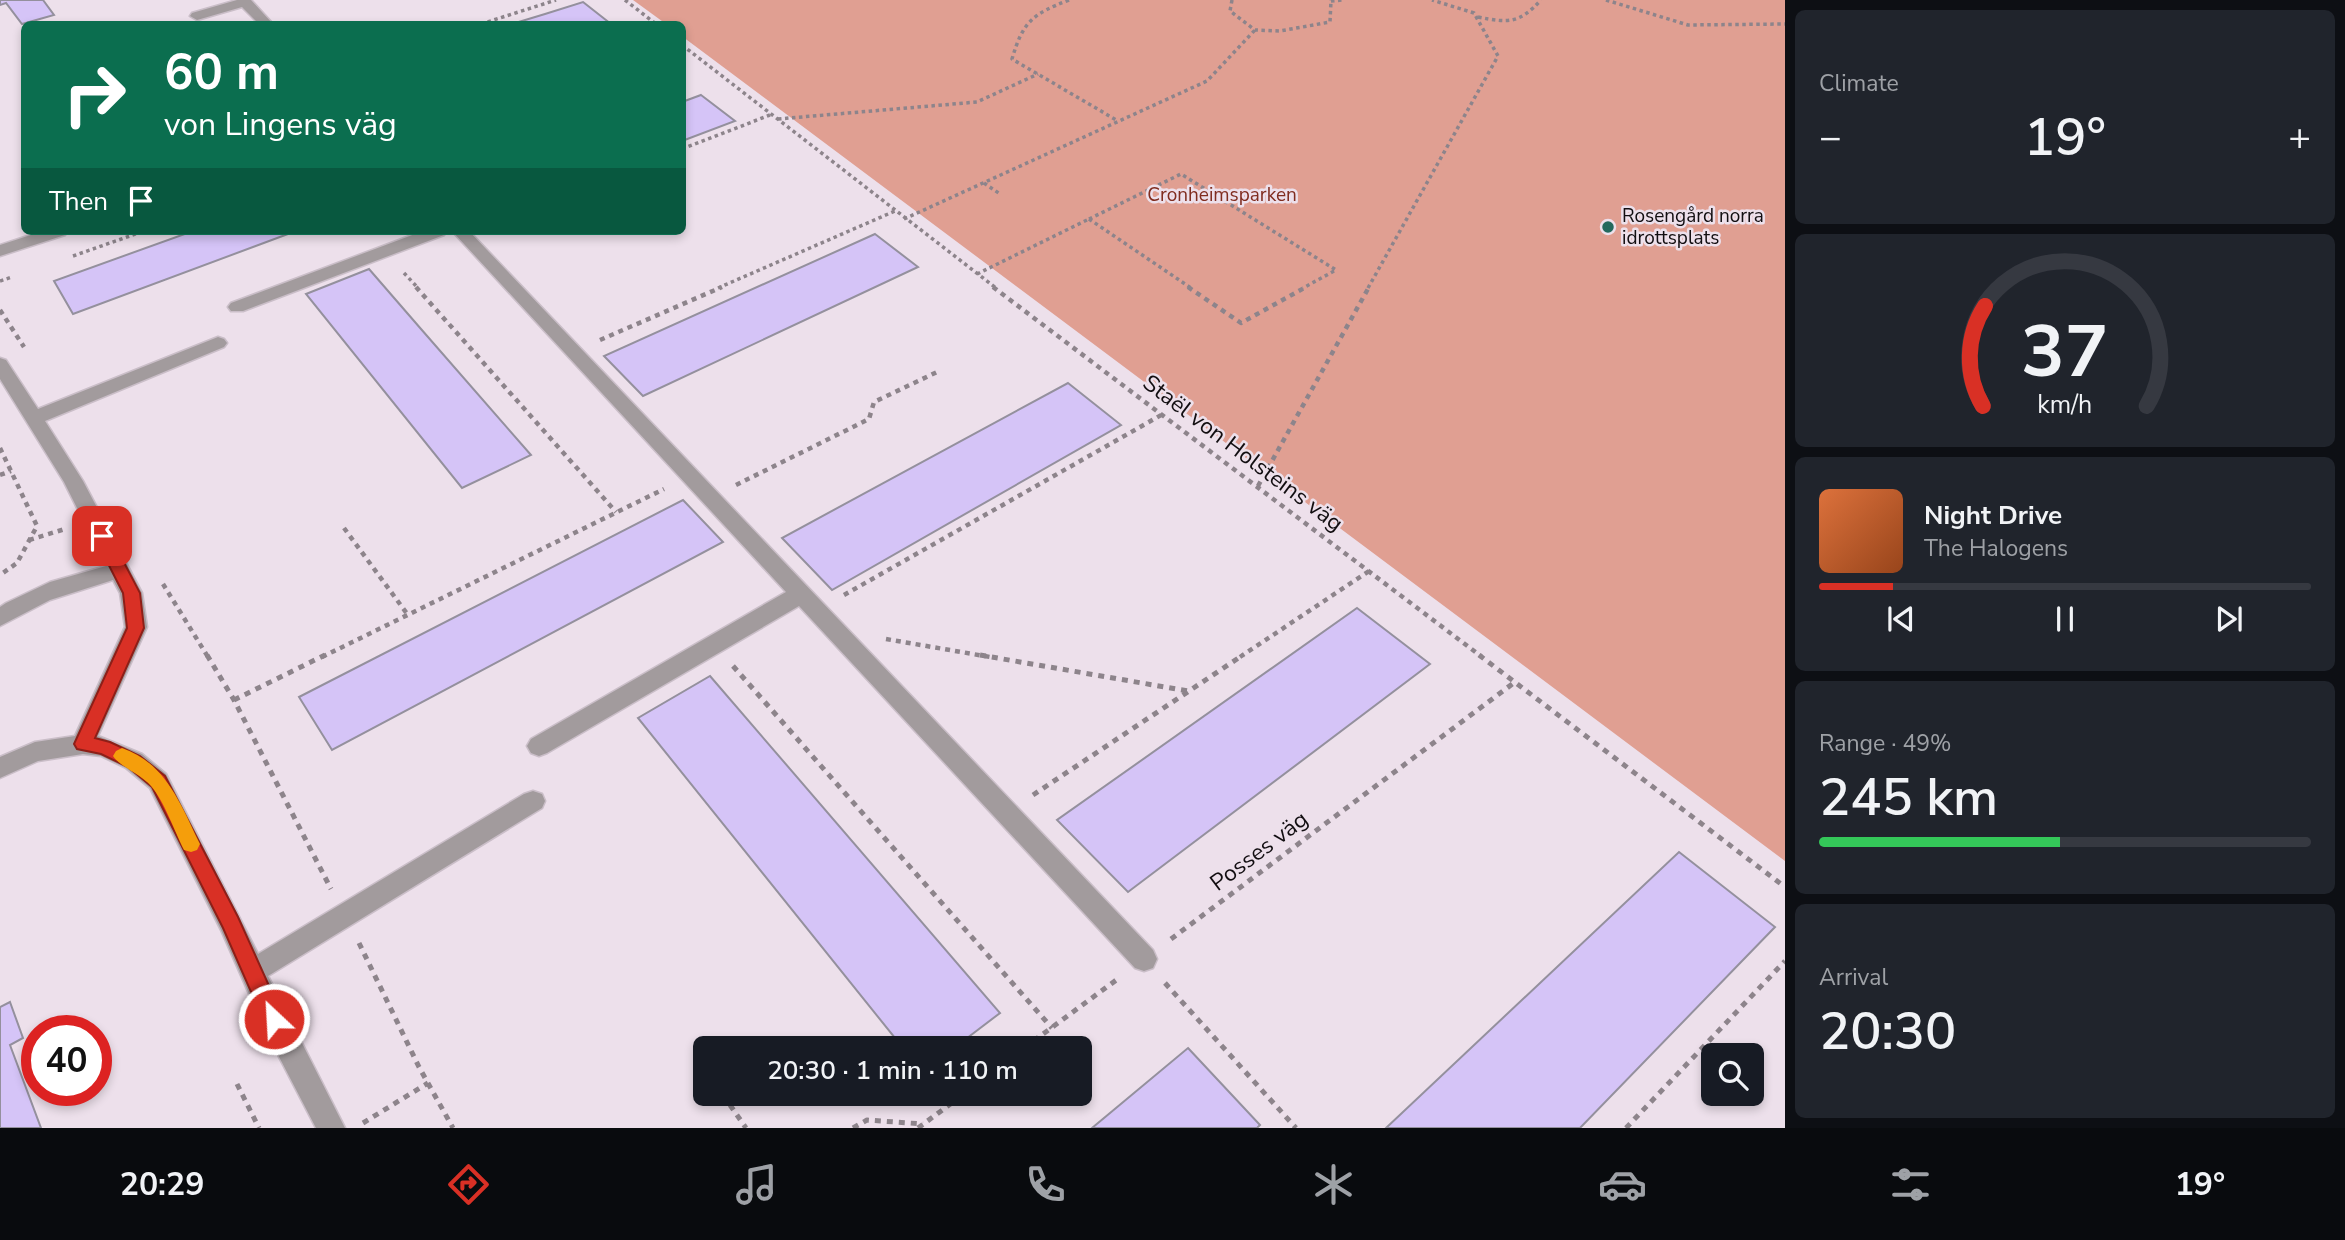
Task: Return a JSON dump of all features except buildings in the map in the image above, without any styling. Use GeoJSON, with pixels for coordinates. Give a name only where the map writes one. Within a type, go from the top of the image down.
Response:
{"type":"FeatureCollection","features":[{"type":"Feature","properties":{"kind":"street"},"geometry":{"type":"LineString","coordinates":[[197,16],[245,2],[263,21]]}},
{"type":"Feature","properties":{"kind":"street"},"geometry":{"type":"LineString","coordinates":[[0,251],[47,235]]}},
{"type":"Feature","properties":{"kind":"street"},"geometry":{"type":"LineString","coordinates":[[237,307],[427,235]]}},
{"type":"Feature","properties":{"kind":"street"},"geometry":{"type":"LineString","coordinates":[[464,235],[1144,959]]}},
{"type":"Feature","properties":{"kind":"street"},"geometry":{"type":"LineString","coordinates":[[34,418],[218,344]]}},
{"type":"Feature","properties":{"kind":"street"},"geometry":{"type":"LineString","coordinates":[[0,364],[74,481],[131,593],[136,628],[83,744]]}},
{"type":"Feature","properties":{"kind":"street"},"geometry":{"type":"LineString","coordinates":[[0,618],[15,607],[60,585],[120,570]]}},
{"type":"Feature","properties":{"kind":"street"},"geometry":{"type":"LineString","coordinates":[[539,746],[714,645],[815,609]]}},
{"type":"Feature","properties":{"kind":"street"},"geometry":{"type":"LineString","coordinates":[[0,768],[35,752],[83,744],[104,747],[134,761],[158,781],[331,1128]]}},
{"type":"Feature","properties":{"kind":"street"},"geometry":{"type":"LineString","coordinates":[[251,972],[533,801]]}},
{"type":"Feature","properties":{"kind":"path"},"geometry":{"type":"LineString","coordinates":[[490,21],[556,0]]}},
{"type":"Feature","properties":{"kind":"path"},"geometry":{"type":"LineString","coordinates":[[625,0],[652,21]]}},
{"type":"Feature","properties":{"kind":"path"},"geometry":{"type":"LineString","coordinates":[[1069,0],[1033,14],[1018,34],[1012,59],[1119,121]]}},
{"type":"Feature","properties":{"kind":"path"},"geometry":{"type":"LineString","coordinates":[[1231,0],[1230,11],[1255,30],[1280,31],[1330,22],[1331,0],[1343,0]]}},
{"type":"Feature","properties":{"kind":"path"},"geometry":{"type":"LineString","coordinates":[[1258,486],[1499,56],[1474,13],[1432,0]]}},
{"type":"Feature","properties":{"kind":"path"},"geometry":{"type":"LineString","coordinates":[[1477,17],[1512,23],[1527,16],[1541,0]]}},
{"type":"Feature","properties":{"kind":"path"},"geometry":{"type":"LineString","coordinates":[[1606,0],[1688,26],[1785,24]]}},
{"type":"Feature","properties":{"kind":"path"},"geometry":{"type":"LineString","coordinates":[[904,219],[1207,81],[1255,30]]}},
{"type":"Feature","properties":{"kind":"path","name":"Staël von Holsteins väg"},"geometry":{"type":"LineString","coordinates":[[686,48],[904,219],[1785,887]]}},
{"type":"Feature","properties":{"kind":"path"},"geometry":{"type":"LineString","coordinates":[[777,119],[977,102],[1038,74]]}},
{"type":"Feature","properties":{"kind":"path"},"geometry":{"type":"LineString","coordinates":[[686,147],[771,114]]}},
{"type":"Feature","properties":{"kind":"path"},"geometry":{"type":"LineString","coordinates":[[977,274],[1089,219],[1181,174],[1336,270],[1241,323],[1089,219]]}},
{"type":"Feature","properties":{"kind":"path"},"geometry":{"type":"LineString","coordinates":[[984,183],[1000,194]]}},
{"type":"Feature","properties":{"kind":"path"},"geometry":{"type":"LineString","coordinates":[[573,352],[895,211]]}},
{"type":"Feature","properties":{"kind":"path"},"geometry":{"type":"LineString","coordinates":[[385,251],[617,513]]}},
{"type":"Feature","properties":{"kind":"path"},"geometry":{"type":"LineString","coordinates":[[710,498],[869,419],[874,402],[937,372]]}},
{"type":"Feature","properties":{"kind":"path"},"geometry":{"type":"LineString","coordinates":[[815,609],[1163,414]]}},
{"type":"Feature","properties":{"kind":"path"},"geometry":{"type":"LineString","coordinates":[[0,448],[37,526],[17,563],[0,575]]}},
{"type":"Feature","properties":{"kind":"path"},"geometry":{"type":"LineString","coordinates":[[0,475],[11,471]]}},
{"type":"Feature","properties":{"kind":"path"},"geometry":{"type":"LineString","coordinates":[[234,700],[690,476]]}},
{"type":"Feature","properties":{"kind":"path"},"geometry":{"type":"LineString","coordinates":[[344,528],[408,615]]}},
{"type":"Feature","properties":{"kind":"path"},"geometry":{"type":"LineString","coordinates":[[1006,813],[1369,571]]}},
{"type":"Feature","properties":{"kind":"path"},"geometry":{"type":"LineString","coordinates":[[156,573],[234,700],[453,1128]]}},
{"type":"Feature","properties":{"kind":"path"},"geometry":{"type":"LineString","coordinates":[[815,609],[877,637],[1189,691]]}},
{"type":"Feature","properties":{"kind":"path"},"geometry":{"type":"LineString","coordinates":[[714,645],[1052,1028]]}},
{"type":"Feature","properties":{"kind":"path","name":"Posses väg"},"geometry":{"type":"LineString","coordinates":[[1041,1036],[1516,682]]}},
{"type":"Feature","properties":{"kind":"path"},"geometry":{"type":"LineString","coordinates":[[1144,959],[1296,1128]]}},
{"type":"Feature","properties":{"kind":"path"},"geometry":{"type":"LineString","coordinates":[[1626,1128],[1785,961]]}},
{"type":"Feature","properties":{"kind":"path"},"geometry":{"type":"LineString","coordinates":[[362,1124],[428,1083]]}},
{"type":"Feature","properties":{"kind":"path"},"geometry":{"type":"LineString","coordinates":[[237,1084],[259,1128]]}},
{"type":"Feature","properties":{"kind":"path"},"geometry":{"type":"LineString","coordinates":[[731,1106],[746,1128]]}},
{"type":"Feature","properties":{"kind":"path"},"geometry":{"type":"LineString","coordinates":[[853,1128],[867,1120],[920,1126],[948,1106]]}},
{"type":"Feature","properties":{"kind":"green space","name":"Cronheimsparken"},"geometry":{"type":"Polygon","coordinates":[[[633,0],[1785,0],[1785,861],[686,39],[686,21],[662,21],[633,0]]]}},
{"type":"Feature","properties":{"kind":"slow traffic"},"geometry":{"type":"LineString","coordinates":[[122,756],[134,761],[158,781],[191,844]]}},
{"type":"Feature","properties":{"kind":"place","name":"Rosengård norra idrottsplats"},"geometry":{"type":"Point","coordinates":[1608,227]}},
{"type":"Feature","properties":{"kind":"route"},"geometry":{"type":"LineString","coordinates":[[102,536],[131,593],[136,628],[83,744],[104,747],[134,761],[158,781],[231,923],[274,1019]]}}]}
